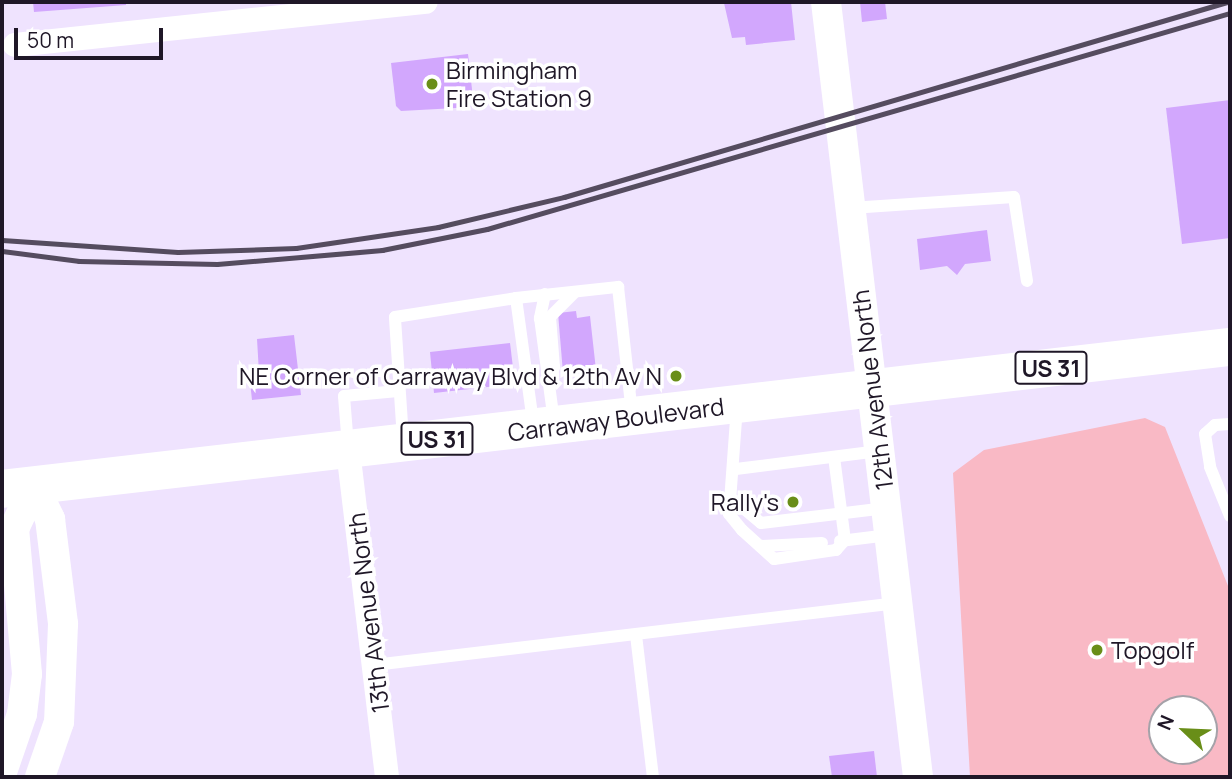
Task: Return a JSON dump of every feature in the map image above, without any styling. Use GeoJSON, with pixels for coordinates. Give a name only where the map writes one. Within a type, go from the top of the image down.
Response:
{"type":"FeatureCollection","features":[{"type":"Feature","properties":{"kind":"main road","name":"Carraway Boulevard"},"geometry":{"type":"LineString","coordinates":[[18,488],[1230,347]]}},
{"type":"Feature","properties":{"kind":"street"},"geometry":{"type":"LineString","coordinates":[[15,45],[300,9],[426,2]]}},
{"type":"Feature","properties":{"kind":"street","name":"12th Avenue North"},"geometry":{"type":"LineString","coordinates":[[826,2],[918,777]]}},
{"type":"Feature","properties":{"kind":"street","name":"13th Avenue North"},"geometry":{"type":"LineString","coordinates":[[348,450],[387,777]]}},
{"type":"Feature","properties":{"kind":"street"},"geometry":{"type":"LineString","coordinates":[[2,772],[22,714],[27,674],[14,529],[18,488]]}},
{"type":"Feature","properties":{"kind":"street"},"geometry":{"type":"LineString","coordinates":[[18,488],[50,519],[63,637],[58,722],[40,777]]}},
{"type":"Feature","properties":{"kind":"lane"},"geometry":{"type":"LineString","coordinates":[[850,208],[1014,197],[1027,281]]}},
{"type":"Feature","properties":{"kind":"lane"},"geometry":{"type":"LineString","coordinates":[[403,443],[395,317],[545,294],[618,287],[632,418]]}},
{"type":"Feature","properties":{"kind":"lane"},"geometry":{"type":"LineString","coordinates":[[544,427],[548,386],[554,367],[550,317],[576,292]]}},
{"type":"Feature","properties":{"kind":"lane"},"geometry":{"type":"LineString","coordinates":[[545,294],[540,318],[548,386]]}},
{"type":"Feature","properties":{"kind":"lane"},"geometry":{"type":"LineString","coordinates":[[516,298],[544,427]]}},
{"type":"Feature","properties":{"kind":"lane"},"geometry":{"type":"LineString","coordinates":[[348,450],[344,396],[398,391]]}},
{"type":"Feature","properties":{"kind":"lane"},"geometry":{"type":"LineString","coordinates":[[737,405],[736,469],[729,514],[757,545],[778,549],[845,540],[888,521]]}},
{"type":"Feature","properties":{"kind":"lane"},"geometry":{"type":"LineString","coordinates":[[1230,424],[1215,425],[1205,434],[1210,467],[1230,516]]}},
{"type":"Feature","properties":{"kind":"lane"},"geometry":{"type":"LineString","coordinates":[[736,469],[879,451]]}},
{"type":"Feature","properties":{"kind":"lane"},"geometry":{"type":"LineString","coordinates":[[834,457],[845,540]]}},
{"type":"Feature","properties":{"kind":"lane"},"geometry":{"type":"LineString","coordinates":[[730,497],[761,523],[842,514],[888,521]]}},
{"type":"Feature","properties":{"kind":"lane"},"geometry":{"type":"LineString","coordinates":[[374,665],[897,603]]}},
{"type":"Feature","properties":{"kind":"lane"},"geometry":{"type":"LineString","coordinates":[[636,635],[653,777]]}},
{"type":"Feature","properties":{"kind":"shaded area","name":"Topgolf"},"geometry":{"type":"Polygon","coordinates":[[[1145,418],[1165,427],[1230,591],[1230,777],[970,777],[953,473],[984,450],[1145,418]]]}},
{"type":"Feature","properties":{"kind":"building"},"geometry":{"type":"Polygon","coordinates":[[[33,2],[126,2],[126,5],[34,12],[33,2]]]}},
{"type":"Feature","properties":{"kind":"building"},"geometry":{"type":"Polygon","coordinates":[[[791,2],[795,40],[746,45],[745,37],[732,38],[724,3],[791,2]]]}},
{"type":"Feature","properties":{"kind":"building"},"geometry":{"type":"Polygon","coordinates":[[[860,2],[885,2],[887,19],[862,22],[860,2]]]}},
{"type":"Feature","properties":{"kind":"building","name":"Birmingham Fire Station 9"},"geometry":{"type":"Polygon","coordinates":[[[468,54],[474,107],[401,111],[396,106],[391,63],[468,54]]]}},
{"type":"Feature","properties":{"kind":"building"},"geometry":{"type":"Polygon","coordinates":[[[1230,100],[1230,238],[1182,244],[1166,108],[1230,100]]]}},
{"type":"Feature","properties":{"kind":"building"},"geometry":{"type":"Polygon","coordinates":[[[987,230],[991,261],[965,264],[957,275],[947,266],[920,270],[917,239],[987,230]]]}},
{"type":"Feature","properties":{"kind":"building"},"geometry":{"type":"Polygon","coordinates":[[[576,311],[577,318],[590,316],[596,370],[563,373],[558,313],[576,311]]]}},
{"type":"Feature","properties":{"kind":"building"},"geometry":{"type":"Polygon","coordinates":[[[294,335],[301,395],[252,400],[249,373],[259,373],[257,339],[294,335]]]}},
{"type":"Feature","properties":{"kind":"building"},"geometry":{"type":"Polygon","coordinates":[[[510,343],[515,384],[434,393],[430,352],[510,343]]]}},
{"type":"Feature","properties":{"kind":"building"},"geometry":{"type":"Polygon","coordinates":[[[874,751],[877,777],[832,777],[829,756],[874,751]]]}},
{"type":"Feature","properties":{"kind":"railway"},"geometry":{"type":"LineString","coordinates":[[2,240],[178,252],[296,248],[438,227],[564,197],[1227,2]]}},
{"type":"Feature","properties":{"kind":"railway"},"geometry":{"type":"LineString","coordinates":[[2,251],[79,261],[217,264],[382,250],[487,229],[1230,13]]}},
{"type":"Feature","properties":{"kind":"place","name":"Birmingham Fire Station 9"},"geometry":{"type":"Point","coordinates":[432,84]}},
{"type":"Feature","properties":{"kind":"place","name":"NE Corner of Carraway Blvd & 12th Av N"},"geometry":{"type":"Point","coordinates":[676,376]}},
{"type":"Feature","properties":{"kind":"place","name":"Rally's"},"geometry":{"type":"Point","coordinates":[793,502]}},
{"type":"Feature","properties":{"kind":"place","name":"Topgolf"},"geometry":{"type":"Point","coordinates":[1097,650]}}]}
